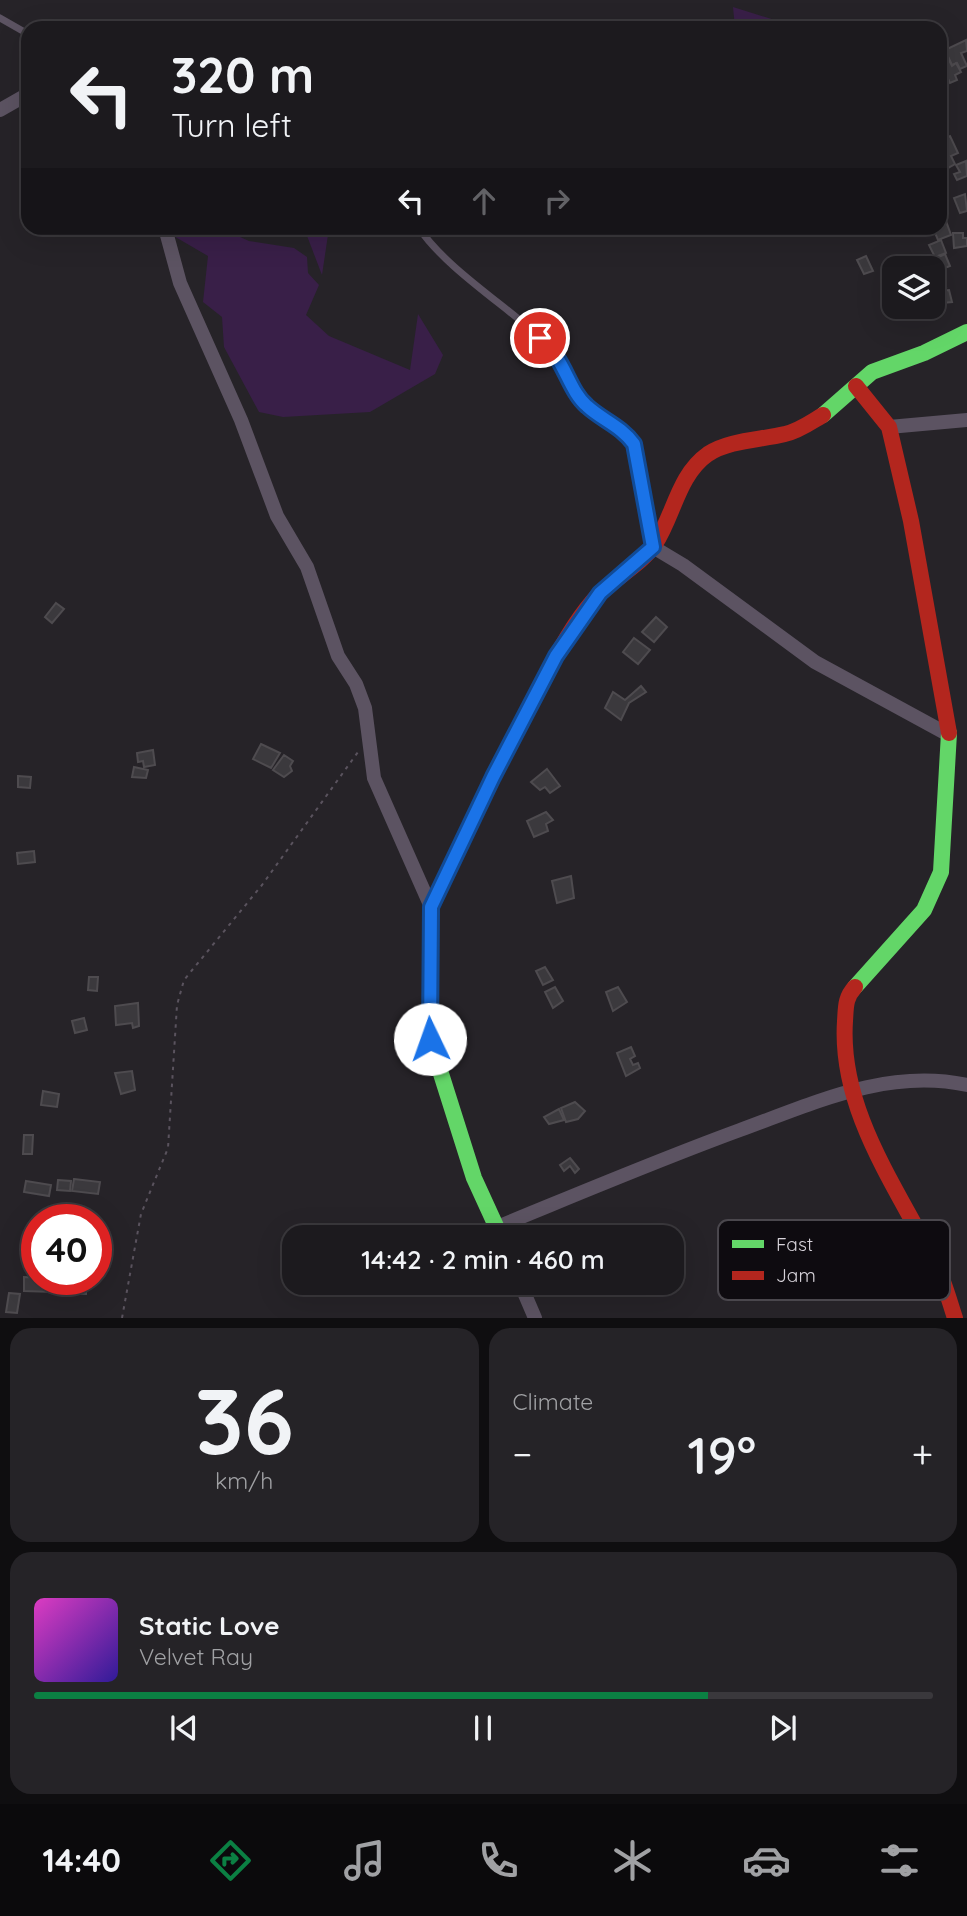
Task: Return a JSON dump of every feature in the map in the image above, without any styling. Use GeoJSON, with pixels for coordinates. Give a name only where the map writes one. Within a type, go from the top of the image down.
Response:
{"type":"FeatureCollection","features":[{"type":"Feature","properties":{"kind":"street"},"geometry":{"type":"LineString","coordinates":[[0,110],[21,98]]}},
{"type":"Feature","properties":{"kind":"street"},"geometry":{"type":"LineString","coordinates":[[167,235],[180,283],[241,421],[276,516],[307,567],[338,656],[356,684],[365,708],[374,778],[431,907],[430,1039],[444,1092],[474,1178],[496,1225]]}},
{"type":"Feature","properties":{"kind":"street"},"geometry":{"type":"LineString","coordinates":[[431,907],[493,777],[556,656],[600,593],[653,547],[685,479],[696,464],[711,452],[761,437],[787,434],[807,425],[833,408],[873,372],[924,353],[967,332]]}},
{"type":"Feature","properties":{"kind":"street"},"geometry":{"type":"LineString","coordinates":[[856,386],[889,426],[911,521],[949,735],[941,872],[923,910],[847,996],[844,1040],[852,1089],[874,1149],[912,1220]]}},
{"type":"Feature","properties":{"kind":"street"},"geometry":{"type":"LineString","coordinates":[[889,426],[967,420]]}},
{"type":"Feature","properties":{"kind":"street"},"geometry":{"type":"LineString","coordinates":[[653,547],[683,565],[814,662],[949,735]]}},
{"type":"Feature","properties":{"kind":"street"},"geometry":{"type":"LineString","coordinates":[[515,1225],[681,1152],[852,1089],[911,1079],[944,1080],[967,1085]]}},
{"type":"Feature","properties":{"kind":"street"},"geometry":{"type":"LineString","coordinates":[[525,1295],[535,1318]]}},
{"type":"Feature","properties":{"kind":"street"},"geometry":{"type":"LineString","coordinates":[[949,1300],[955,1318]]}},
{"type":"Feature","properties":{"kind":"lane"},"geometry":{"type":"LineString","coordinates":[[0,18],[21,30]]}},
{"type":"Feature","properties":{"kind":"lane"},"geometry":{"type":"LineString","coordinates":[[425,235],[450,262],[554,349],[585,405],[626,432],[634,444],[653,547]]}},
{"type":"Feature","properties":{"kind":"path"},"geometry":{"type":"LineString","coordinates":[[122,1318],[141,1214],[168,1148],[177,1005],[184,980],[262,885],[344,768],[369,740]]}},
{"type":"Feature","properties":{"kind":"shaded area"},"geometry":{"type":"Polygon","coordinates":[[[733,7],[778,21],[734,21],[733,7]]]}},
{"type":"Feature","properties":{"kind":"shaded area"},"geometry":{"type":"Polygon","coordinates":[[[172,235],[236,235],[249,241],[294,248],[307,257],[308,273],[319,285],[306,315],[329,336],[410,370],[418,314],[443,355],[435,374],[370,412],[283,417],[259,412],[224,347],[222,317],[203,302],[208,256],[172,235]]]}},
{"type":"Feature","properties":{"kind":"shaded area"},"geometry":{"type":"Polygon","coordinates":[[[307,235],[328,235],[322,275],[307,235]]]}},
{"type":"Feature","properties":{"kind":"building"},"geometry":{"type":"Polygon","coordinates":[[[966,40],[967,51],[961,53],[967,66],[960,69],[957,63],[952,65],[947,49],[966,40]]]}},
{"type":"Feature","properties":{"kind":"building"},"geometry":{"type":"Polygon","coordinates":[[[949,60],[952,66],[956,63],[961,72],[955,75],[957,80],[950,83],[947,77],[949,60]]]}},
{"type":"Feature","properties":{"kind":"building"},"geometry":{"type":"Polygon","coordinates":[[[950,136],[958,153],[951,156],[955,164],[947,168],[947,138],[950,136]]]}},
{"type":"Feature","properties":{"kind":"building"},"geometry":{"type":"Polygon","coordinates":[[[966,161],[967,176],[957,180],[954,174],[960,172],[956,165],[966,161]]]}},
{"type":"Feature","properties":{"kind":"building"},"geometry":{"type":"Polygon","coordinates":[[[965,194],[967,211],[960,213],[954,198],[965,194]]]}},
{"type":"Feature","properties":{"kind":"building"},"geometry":{"type":"Polygon","coordinates":[[[947,224],[951,235],[938,240],[936,235],[947,235],[947,224]]]}},
{"type":"Feature","properties":{"kind":"building"},"geometry":{"type":"Polygon","coordinates":[[[953,233],[963,233],[963,238],[967,238],[967,246],[954,248],[953,233]]]}},
{"type":"Feature","properties":{"kind":"building"},"geometry":{"type":"Polygon","coordinates":[[[941,240],[946,253],[934,256],[929,245],[941,240]]]}},
{"type":"Feature","properties":{"kind":"building"},"geometry":{"type":"Polygon","coordinates":[[[945,254],[950,266],[945,268],[945,256],[941,256],[945,254]]]}},
{"type":"Feature","properties":{"kind":"building"},"geometry":{"type":"Polygon","coordinates":[[[866,256],[873,271],[864,274],[857,260],[866,256]]]}},
{"type":"Feature","properties":{"kind":"building"},"geometry":{"type":"Polygon","coordinates":[[[945,290],[949,290],[952,302],[945,303],[945,290]]]}},
{"type":"Feature","properties":{"kind":"building"},"geometry":{"type":"Polygon","coordinates":[[[56,603],[64,609],[52,623],[45,617],[56,603]]]}},
{"type":"Feature","properties":{"kind":"building"},"geometry":{"type":"Polygon","coordinates":[[[656,617],[667,627],[654,642],[642,632],[656,617]]]}},
{"type":"Feature","properties":{"kind":"building"},"geometry":{"type":"Polygon","coordinates":[[[634,638],[650,650],[638,664],[623,652],[634,638]]]}},
{"type":"Feature","properties":{"kind":"building"},"geometry":{"type":"Polygon","coordinates":[[[641,686],[646,692],[629,703],[621,720],[605,708],[613,692],[625,700],[641,686]]]}},
{"type":"Feature","properties":{"kind":"building"},"geometry":{"type":"Polygon","coordinates":[[[261,744],[280,753],[271,768],[253,759],[261,744]]]}},
{"type":"Feature","properties":{"kind":"building"},"geometry":{"type":"Polygon","coordinates":[[[153,750],[155,765],[144,767],[143,761],[138,762],[137,753],[153,750]]]}},
{"type":"Feature","properties":{"kind":"building"},"geometry":{"type":"Polygon","coordinates":[[[284,755],[293,761],[290,766],[292,771],[284,777],[273,770],[284,755]]]}},
{"type":"Feature","properties":{"kind":"building"},"geometry":{"type":"Polygon","coordinates":[[[134,767],[148,770],[146,778],[132,777],[134,767]]]}},
{"type":"Feature","properties":{"kind":"building"},"geometry":{"type":"Polygon","coordinates":[[[547,769],[560,786],[550,793],[545,787],[540,790],[531,782],[547,769]]]}},
{"type":"Feature","properties":{"kind":"building"},"geometry":{"type":"Polygon","coordinates":[[[18,776],[31,777],[30,788],[18,787],[18,776]]]}},
{"type":"Feature","properties":{"kind":"building"},"geometry":{"type":"Polygon","coordinates":[[[546,812],[553,820],[546,824],[548,831],[534,837],[527,821],[546,812]]]}},
{"type":"Feature","properties":{"kind":"building"},"geometry":{"type":"Polygon","coordinates":[[[34,851],[35,862],[18,864],[17,853],[34,851]]]}},
{"type":"Feature","properties":{"kind":"building"},"geometry":{"type":"Polygon","coordinates":[[[571,876],[574,898],[557,903],[552,881],[571,876]]]}},
{"type":"Feature","properties":{"kind":"building"},"geometry":{"type":"Polygon","coordinates":[[[545,967],[553,980],[543,985],[536,971],[545,967]]]}},
{"type":"Feature","properties":{"kind":"building"},"geometry":{"type":"Polygon","coordinates":[[[89,977],[98,977],[97,991],[88,990],[89,977]]]}},
{"type":"Feature","properties":{"kind":"building"},"geometry":{"type":"Polygon","coordinates":[[[555,987],[563,1001],[553,1008],[545,992],[555,987]]]}},
{"type":"Feature","properties":{"kind":"building"},"geometry":{"type":"Polygon","coordinates":[[[618,987],[627,1002],[613,1011],[606,992],[618,987]]]}},
{"type":"Feature","properties":{"kind":"building"},"geometry":{"type":"Polygon","coordinates":[[[138,1003],[139,1026],[133,1028],[132,1023],[116,1025],[115,1006],[138,1003]]]}},
{"type":"Feature","properties":{"kind":"building"},"geometry":{"type":"Polygon","coordinates":[[[84,1018],[87,1030],[75,1033],[72,1021],[84,1018]]]}},
{"type":"Feature","properties":{"kind":"building"},"geometry":{"type":"Polygon","coordinates":[[[631,1047],[635,1056],[630,1059],[633,1065],[638,1063],[640,1068],[626,1076],[617,1053],[631,1047]]]}},
{"type":"Feature","properties":{"kind":"building"},"geometry":{"type":"Polygon","coordinates":[[[132,1071],[135,1090],[121,1094],[115,1073],[132,1071]]]}},
{"type":"Feature","properties":{"kind":"building"},"geometry":{"type":"Polygon","coordinates":[[[43,1091],[59,1094],[57,1107],[41,1105],[43,1091]]]}},
{"type":"Feature","properties":{"kind":"building"},"geometry":{"type":"Polygon","coordinates":[[[575,1102],[585,1111],[578,1119],[566,1122],[561,1108],[575,1102]]]}},
{"type":"Feature","properties":{"kind":"building"},"geometry":{"type":"Polygon","coordinates":[[[559,1109],[564,1120],[549,1124],[544,1117],[559,1109]]]}},
{"type":"Feature","properties":{"kind":"building"},"geometry":{"type":"Polygon","coordinates":[[[24,1135],[33,1135],[32,1154],[23,1154],[24,1135]]]}},
{"type":"Feature","properties":{"kind":"building"},"geometry":{"type":"Polygon","coordinates":[[[570,1158],[579,1169],[575,1173],[570,1166],[564,1171],[560,1165],[570,1158]]]}},
{"type":"Feature","properties":{"kind":"building"},"geometry":{"type":"Polygon","coordinates":[[[74,1179],[100,1182],[98,1194],[72,1191],[74,1179]]]}},
{"type":"Feature","properties":{"kind":"building"},"geometry":{"type":"Polygon","coordinates":[[[58,1180],[71,1181],[70,1191],[57,1190],[58,1180]]]}},
{"type":"Feature","properties":{"kind":"building"},"geometry":{"type":"Polygon","coordinates":[[[26,1181],[51,1185],[49,1196],[24,1192],[26,1181]]]}},
{"type":"Feature","properties":{"kind":"building"},"geometry":{"type":"Polygon","coordinates":[[[9,1293],[20,1294],[17,1313],[6,1312],[9,1293]]]}},
{"type":"Feature","properties":{"kind":"traffic: fast"},"geometry":{"type":"LineString","coordinates":[[823,415],[872,372],[924,353],[967,332]]}},
{"type":"Feature","properties":{"kind":"traffic: fast"},"geometry":{"type":"LineString","coordinates":[[496,1225],[474,1178],[430,1039],[431,907],[493,777],[547,674]]}},
{"type":"Feature","properties":{"kind":"traffic: fast"},"geometry":{"type":"LineString","coordinates":[[855,987],[924,910],[941,872],[949,733]]}},
{"type":"Feature","properties":{"kind":"traffic: jam"},"geometry":{"type":"LineString","coordinates":[[856,386],[889,427],[911,521],[949,733]]}},
{"type":"Feature","properties":{"kind":"traffic: jam"},"geometry":{"type":"LineString","coordinates":[[547,674],[570,632],[591,603],[650,551],[662,533],[683,484],[698,463],[716,449],[790,433],[823,415]]}},
{"type":"Feature","properties":{"kind":"traffic: jam"},"geometry":{"type":"LineString","coordinates":[[855,987],[848,999],[845,1021],[851,1086],[874,1147],[912,1220]]}},
{"type":"Feature","properties":{"kind":"traffic: jam"},"geometry":{"type":"LineString","coordinates":[[949,1300],[955,1318]]}},
{"type":"Feature","properties":{"kind":"route"},"geometry":{"type":"LineString","coordinates":[[430,1039],[431,907],[493,777],[556,656],[600,593],[653,547],[634,444],[626,432],[585,405],[554,349],[540,338]]}}]}
